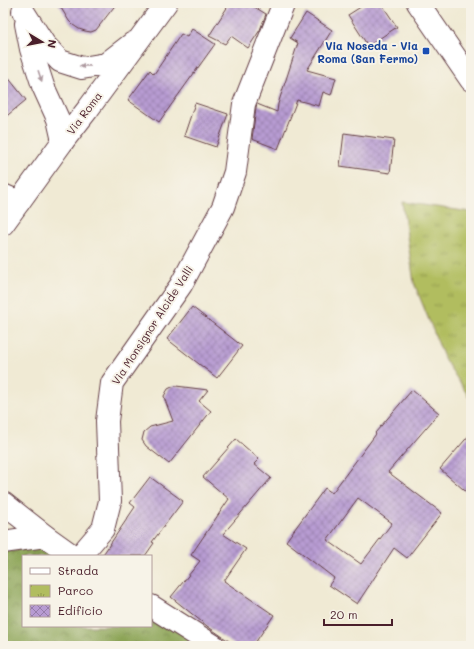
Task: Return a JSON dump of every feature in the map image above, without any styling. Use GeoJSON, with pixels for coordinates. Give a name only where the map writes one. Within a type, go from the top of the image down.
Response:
{"type":"FeatureCollection","features":[{"type":"Feature","properties":{"kind":"street","name":"Via Roma"},"geometry":{"type":"LineString","coordinates":[[3,224],[11,198],[63,141],[166,3]]}},
{"type":"Feature","properties":{"kind":"street"},"geometry":{"type":"LineString","coordinates":[[418,3],[471,80]]}},
{"type":"Feature","properties":{"kind":"street","name":"Via Monsignor Alcide Valli"},"geometry":{"type":"LineString","coordinates":[[81,555],[103,529],[110,501],[107,421],[112,383],[181,285],[223,207],[234,172],[244,104],[283,5]]}},
{"type":"Feature","properties":{"kind":"street"},"geometry":{"type":"LineString","coordinates":[[22,7],[44,44],[60,61],[82,68],[106,64],[142,36]]}},
{"type":"Feature","properties":{"kind":"street"},"geometry":{"type":"LineString","coordinates":[[22,7],[31,49],[43,86],[58,119],[63,141]]}},
{"type":"Feature","properties":{"kind":"street"},"geometry":{"type":"LineString","coordinates":[[3,503],[72,555]]}},
{"type":"Feature","properties":{"kind":"street"},"geometry":{"type":"LineString","coordinates":[[3,542],[45,536]]}},
{"type":"Feature","properties":{"kind":"street"},"geometry":{"type":"LineString","coordinates":[[152,607],[214,646]]}},
{"type":"Feature","properties":{"kind":"green space"},"geometry":{"type":"Polygon","coordinates":[[[402,202],[471,212],[471,400],[445,360],[414,283],[402,202]]]}},
{"type":"Feature","properties":{"kind":"green space"},"geometry":{"type":"Polygon","coordinates":[[[38,547],[52,555],[22,555],[22,627],[152,627],[152,609],[206,646],[3,646],[3,552],[38,547]]]}},
{"type":"Feature","properties":{"kind":"building"},"geometry":{"type":"Polygon","coordinates":[[[58,3],[117,3],[96,30],[91,32],[79,29],[73,25],[58,3]]]}},
{"type":"Feature","properties":{"kind":"building"},"geometry":{"type":"Polygon","coordinates":[[[230,3],[248,3],[266,14],[260,30],[248,48],[231,36],[225,44],[209,36],[230,3]]]}},
{"type":"Feature","properties":{"kind":"building"},"geometry":{"type":"Polygon","coordinates":[[[367,3],[381,3],[397,27],[368,46],[348,15],[367,3]]]}},
{"type":"Feature","properties":{"kind":"building"},"geometry":{"type":"Polygon","coordinates":[[[306,13],[332,30],[307,70],[336,78],[331,95],[323,92],[319,106],[297,100],[278,149],[252,139],[256,107],[257,104],[277,112],[278,104],[298,43],[290,38],[306,13]]]}},
{"type":"Feature","properties":{"kind":"building"},"geometry":{"type":"Polygon","coordinates":[[[192,29],[215,44],[159,122],[128,100],[150,70],[154,74],[181,34],[187,37],[192,29]]]}},
{"type":"Feature","properties":{"kind":"building"},"geometry":{"type":"Polygon","coordinates":[[[3,71],[26,100],[3,119],[3,71]]]}},
{"type":"Feature","properties":{"kind":"building"},"geometry":{"type":"Polygon","coordinates":[[[195,103],[228,114],[216,147],[184,136],[195,103]]]}},
{"type":"Feature","properties":{"kind":"building"},"geometry":{"type":"Polygon","coordinates":[[[344,133],[394,140],[390,173],[340,166],[344,133]]]}},
{"type":"Feature","properties":{"kind":"building"},"geometry":{"type":"Polygon","coordinates":[[[192,307],[242,346],[217,378],[167,339],[192,307]]]}},
{"type":"Feature","properties":{"kind":"building"},"geometry":{"type":"Polygon","coordinates":[[[176,386],[208,390],[199,401],[211,411],[169,464],[146,446],[142,440],[144,432],[150,427],[173,421],[164,396],[168,389],[176,386]]]}},
{"type":"Feature","properties":{"kind":"building"},"geometry":{"type":"Polygon","coordinates":[[[412,390],[439,413],[388,472],[442,513],[407,558],[394,548],[357,604],[329,585],[334,578],[286,541],[325,488],[332,493],[376,434],[375,433],[412,390]],[[358,498],[327,540],[361,564],[392,523],[358,498]]]}},
{"type":"Feature","properties":{"kind":"building"},"geometry":{"type":"Polygon","coordinates":[[[471,433],[471,496],[440,469],[471,433]]]}},
{"type":"Feature","properties":{"kind":"building"},"geometry":{"type":"Polygon","coordinates":[[[236,439],[259,459],[254,464],[271,478],[223,534],[246,549],[224,581],[274,615],[253,646],[236,646],[207,626],[171,597],[200,561],[191,555],[229,499],[203,477],[236,439]]]}},
{"type":"Feature","properties":{"kind":"building"},"geometry":{"type":"Polygon","coordinates":[[[150,477],[183,501],[152,542],[154,543],[146,555],[103,555],[135,507],[130,503],[150,477]]]}},
{"type":"Feature","properties":{"kind":"place","name":"Via Noseda - Via Roma (San Fermo)"},"geometry":{"type":"Point","coordinates":[426,51]}}]}
